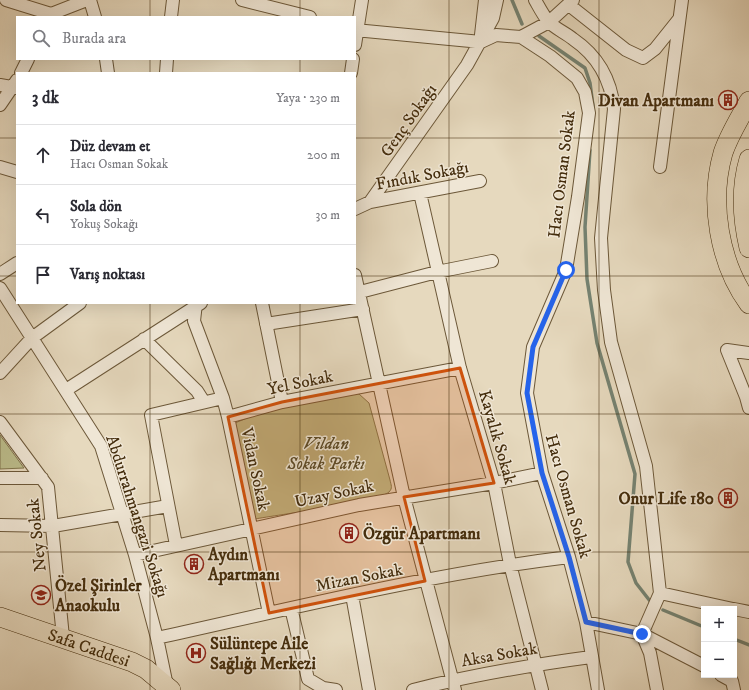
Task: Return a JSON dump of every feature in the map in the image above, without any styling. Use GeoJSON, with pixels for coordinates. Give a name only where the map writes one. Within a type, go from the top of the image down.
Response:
{"type":"FeatureCollection","features":[{"type":"Feature","properties":{"kind":"main road"},"geometry":{"type":"LineString","coordinates":[[749,101],[724,153],[717,196],[718,218],[727,260],[734,279],[749,304]]}},
{"type":"Feature","properties":{"kind":"main road"},"geometry":{"type":"LineString","coordinates":[[749,159],[744,175],[742,196],[743,222],[749,248]]}},
{"type":"Feature","properties":{"kind":"main road","name":"Safa Caddesi"},"geometry":{"type":"LineString","coordinates":[[0,617],[132,662],[146,669],[165,689]]}},
{"type":"Feature","properties":{"kind":"main road","name":"Safa Caddesi"},"geometry":{"type":"LineString","coordinates":[[0,626],[91,657],[147,683],[165,689]]}},
{"type":"Feature","properties":{"kind":"street"},"geometry":{"type":"LineString","coordinates":[[6,0],[50,15],[89,0],[95,16]]}},
{"type":"Feature","properties":{"kind":"street"},"geometry":{"type":"LineString","coordinates":[[171,16],[173,0]]}},
{"type":"Feature","properties":{"kind":"street"},"geometry":{"type":"LineString","coordinates":[[242,0],[280,4],[308,16]]}},
{"type":"Feature","properties":{"kind":"street"},"geometry":{"type":"LineString","coordinates":[[362,0],[356,30],[481,42],[496,35],[521,37],[548,22],[571,3],[626,50],[643,58],[654,49],[679,18]]}},
{"type":"Feature","properties":{"kind":"street"},"geometry":{"type":"LineString","coordinates":[[481,42],[485,0]]}},
{"type":"Feature","properties":{"kind":"street","name":"Genç Sokağı"},"geometry":{"type":"LineString","coordinates":[[356,209],[370,202],[467,65],[493,18],[497,0]]}},
{"type":"Feature","properties":{"kind":"street"},"geometry":{"type":"LineString","coordinates":[[535,0],[548,22],[575,40],[594,59],[608,79],[612,94],[614,109],[602,238],[604,290],[611,342],[646,466],[660,593],[642,634],[650,653],[657,690]]}},
{"type":"Feature","properties":{"kind":"street"},"geometry":{"type":"LineString","coordinates":[[660,167],[682,0]]}},
{"type":"Feature","properties":{"kind":"street","name":"Hacı Osman Sokak"},"geometry":{"type":"LineString","coordinates":[[521,37],[550,56],[577,78],[584,92],[589,113],[578,197],[566,270],[533,347],[527,393],[542,473],[569,557],[586,622],[598,690]]}},
{"type":"Feature","properties":{"kind":"street"},"geometry":{"type":"LineString","coordinates":[[22,72],[28,60]]}},
{"type":"Feature","properties":{"kind":"street"},"geometry":{"type":"LineString","coordinates":[[106,60],[108,72]]}},
{"type":"Feature","properties":{"kind":"street"},"geometry":{"type":"LineString","coordinates":[[166,72],[167,60]]}},
{"type":"Feature","properties":{"kind":"street"},"geometry":{"type":"LineString","coordinates":[[351,72],[353,60]]}},
{"type":"Feature","properties":{"kind":"street"},"geometry":{"type":"LineString","coordinates":[[0,85],[16,85]]}},
{"type":"Feature","properties":{"kind":"street"},"geometry":{"type":"LineString","coordinates":[[0,105],[16,85]]}},
{"type":"Feature","properties":{"kind":"street"},"geometry":{"type":"LineString","coordinates":[[0,167],[16,172]]}},
{"type":"Feature","properties":{"kind":"street","name":"Fındık Sokağı"},"geometry":{"type":"LineString","coordinates":[[370,202],[480,181]]}},
{"type":"Feature","properties":{"kind":"street","name":"Kayalık Sokak"},"geometry":{"type":"LineString","coordinates":[[420,193],[460,368],[494,483],[510,564],[542,690]]}},
{"type":"Feature","properties":{"kind":"street"},"geometry":{"type":"LineString","coordinates":[[360,292],[437,272],[492,261]]}},
{"type":"Feature","properties":{"kind":"street"},"geometry":{"type":"LineString","coordinates":[[0,274],[16,264]]}},
{"type":"Feature","properties":{"kind":"street"},"geometry":{"type":"LineString","coordinates":[[356,278],[404,497],[425,581],[454,685]]}},
{"type":"Feature","properties":{"kind":"street","name":"Abdurrahmangazi Sokağı"},"geometry":{"type":"LineString","coordinates":[[0,288],[101,446],[136,555],[158,638],[165,689]]}},
{"type":"Feature","properties":{"kind":"street"},"geometry":{"type":"LineString","coordinates":[[0,373],[32,338],[79,304]]}},
{"type":"Feature","properties":{"kind":"street"},"geometry":{"type":"LineString","coordinates":[[66,390],[198,304]]}},
{"type":"Feature","properties":{"kind":"street","name":"Vidan Sokak"},"geometry":{"type":"LineString","coordinates":[[198,304],[194,321],[223,398],[228,417],[269,613]]}},
{"type":"Feature","properties":{"kind":"street"},"geometry":{"type":"LineString","coordinates":[[262,304],[282,402]]}},
{"type":"Feature","properties":{"kind":"street"},"geometry":{"type":"LineString","coordinates":[[266,324],[363,309]]}},
{"type":"Feature","properties":{"kind":"street"},"geometry":{"type":"LineString","coordinates":[[144,339],[197,391],[204,402]]}},
{"type":"Feature","properties":{"kind":"street"},"geometry":{"type":"LineString","coordinates":[[749,353],[727,350],[749,408]]}},
{"type":"Feature","properties":{"kind":"street","name":"Yel Sokak"},"geometry":{"type":"LineString","coordinates":[[228,417],[282,402],[460,368]]}},
{"type":"Feature","properties":{"kind":"street"},"geometry":{"type":"LineString","coordinates":[[176,545],[151,415],[223,398]]}},
{"type":"Feature","properties":{"kind":"street","name":"Ney Sokak"},"geometry":{"type":"LineString","coordinates":[[0,422],[48,487],[63,638]]}},
{"type":"Feature","properties":{"kind":"street","name":"Uzay Sokak"},"geometry":{"type":"LineString","coordinates":[[136,555],[359,505],[494,483],[542,473]]}},
{"type":"Feature","properties":{"kind":"street"},"geometry":{"type":"LineString","coordinates":[[0,478],[42,478]]}},
{"type":"Feature","properties":{"kind":"street"},"geometry":{"type":"LineString","coordinates":[[0,525],[53,526],[168,506]]}},
{"type":"Feature","properties":{"kind":"street","name":"Mizan Sokak"},"geometry":{"type":"LineString","coordinates":[[158,638],[352,595],[510,564],[569,557]]}},
{"type":"Feature","properties":{"kind":"street"},"geometry":{"type":"LineString","coordinates":[[660,593],[720,606]]}},
{"type":"Feature","properties":{"kind":"street"},"geometry":{"type":"LineString","coordinates":[[352,595],[369,690]]}},
{"type":"Feature","properties":{"kind":"street"},"geometry":{"type":"LineString","coordinates":[[291,608],[308,679],[323,688],[336,690]]}},
{"type":"Feature","properties":{"kind":"street"},"geometry":{"type":"LineString","coordinates":[[737,610],[749,612]]}},
{"type":"Feature","properties":{"kind":"street"},"geometry":{"type":"LineString","coordinates":[[586,622],[642,634],[701,664]]}},
{"type":"Feature","properties":{"kind":"street","name":"Aksa Sokak"},"geometry":{"type":"LineString","coordinates":[[413,690],[454,685],[536,664],[591,657]]}},
{"type":"Feature","properties":{"kind":"street"},"geometry":{"type":"LineString","coordinates":[[726,678],[732,681],[734,690]]}},
{"type":"Feature","properties":{"kind":"highlighted area"},"geometry":{"type":"Polygon","coordinates":[[[460,368],[494,483],[404,497],[425,581],[269,613],[228,417],[282,402],[460,368]]]}},
{"type":"Feature","properties":{"kind":"green space","name":"Vildan Sokak Parkı"},"geometry":{"type":"Polygon","coordinates":[[[353,393],[359,394],[369,403],[390,480],[390,491],[381,496],[347,504],[255,519],[235,423],[278,408],[353,393]]]}},
{"type":"Feature","properties":{"kind":"green space"},"geometry":{"type":"Polygon","coordinates":[[[0,435],[24,468],[0,469],[0,435]]]}},
{"type":"Feature","properties":{"kind":"waterway"},"geometry":{"type":"LineString","coordinates":[[512,0],[522,24]]}},
{"type":"Feature","properties":{"kind":"waterway"},"geometry":{"type":"LineString","coordinates":[[539,36],[585,68],[590,83],[593,106]]}},
{"type":"Feature","properties":{"kind":"waterway"},"geometry":{"type":"LineString","coordinates":[[590,150],[585,227],[587,279],[597,343],[635,474],[628,562],[636,583],[650,601]]}},
{"type":"Feature","properties":{"kind":"waterway"},"geometry":{"type":"LineString","coordinates":[[663,610],[701,626]]}},
{"type":"Feature","properties":{"kind":"waterway"},"geometry":{"type":"LineString","coordinates":[[737,640],[749,645]]}},
{"type":"Feature","properties":{"kind":"place","name":"Divan Apartmanı"},"geometry":{"type":"Point","coordinates":[728,100]}},
{"type":"Feature","properties":{"kind":"place","name":"Onur Life 180"},"geometry":{"type":"Point","coordinates":[728,498]}},
{"type":"Feature","properties":{"kind":"place","name":"Özgür Apartmanı"},"geometry":{"type":"Point","coordinates":[349,533]}},
{"type":"Feature","properties":{"kind":"place","name":"Aydın Apartmanı"},"geometry":{"type":"Point","coordinates":[194,564]}},
{"type":"Feature","properties":{"kind":"place","name":"Özel Şirinler Anaokulu"},"geometry":{"type":"Point","coordinates":[41,595]}},
{"type":"Feature","properties":{"kind":"place","name":"Sülüntepe Aile Sağlığı Merkezi"},"geometry":{"type":"Point","coordinates":[196,653]}},
{"type":"Feature","properties":{"kind":"route"},"geometry":{"type":"LineString","coordinates":[[566,270],[533,347],[527,393],[542,473],[569,557],[586,622],[642,634]]}}]}
